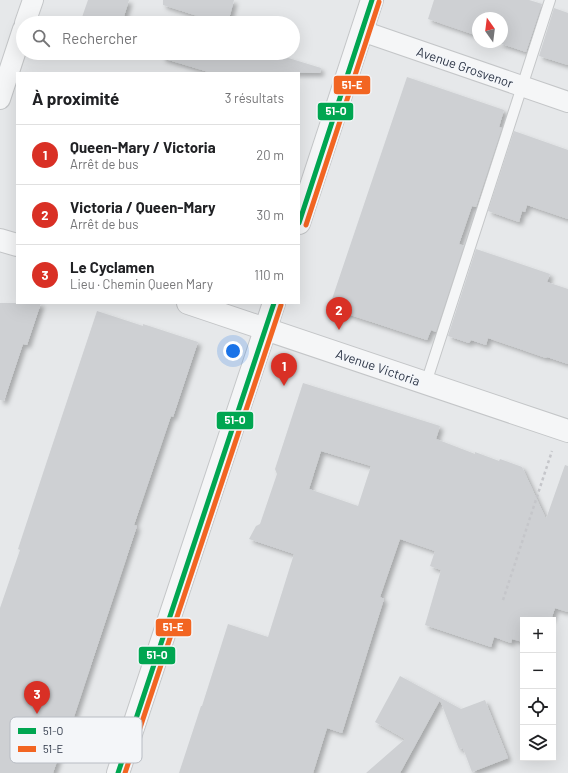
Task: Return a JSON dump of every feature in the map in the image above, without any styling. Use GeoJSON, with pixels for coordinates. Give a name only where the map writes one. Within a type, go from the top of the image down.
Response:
{"type":"FeatureCollection","features":[{"type":"Feature","properties":{"kind":"street"},"geometry":{"type":"LineString","coordinates":[[27,16],[33,0]]}},
{"type":"Feature","properties":{"kind":"street"},"geometry":{"type":"LineString","coordinates":[[300,220],[372,0]]}},
{"type":"Feature","properties":{"kind":"street","name":"Avenue Grosvenor"},"geometry":{"type":"LineString","coordinates":[[362,31],[568,102]]}},
{"type":"Feature","properties":{"kind":"street"},"geometry":{"type":"LineString","coordinates":[[0,100],[16,51]]}},
{"type":"Feature","properties":{"kind":"street"},"geometry":{"type":"LineString","coordinates":[[0,240],[16,246]]}},
{"type":"Feature","properties":{"kind":"street","name":"Avenue Victoria"},"geometry":{"type":"LineString","coordinates":[[191,304],[568,431]]}},
{"type":"Feature","properties":{"kind":"street"},"geometry":{"type":"LineString","coordinates":[[137,717],[274,304]]}},
{"type":"Feature","properties":{"kind":"street"},"geometry":{"type":"LineString","coordinates":[[118,773],[121,763]]}},
{"type":"Feature","properties":{"kind":"lane"},"geometry":{"type":"LineString","coordinates":[[426,383],[550,0]]}},
{"type":"Feature","properties":{"kind":"path"},"geometry":{"type":"LineString","coordinates":[[503,600],[552,451]]}},
{"type":"Feature","properties":{"kind":"building"},"geometry":{"type":"Polygon","coordinates":[[[88,0],[129,0],[124,16],[82,16],[88,0]]]}},
{"type":"Feature","properties":{"kind":"building"},"geometry":{"type":"Polygon","coordinates":[[[163,0],[234,0],[230,16],[198,16],[163,5],[163,0]]]}},
{"type":"Feature","properties":{"kind":"building"},"geometry":{"type":"Polygon","coordinates":[[[434,0],[529,0],[542,4],[526,52],[508,46],[508,12],[472,12],[472,34],[428,19],[434,0]]]}},
{"type":"Feature","properties":{"kind":"building"},"geometry":{"type":"Polygon","coordinates":[[[554,8],[568,13],[568,65],[539,56],[554,8]]]}},
{"type":"Feature","properties":{"kind":"building"},"geometry":{"type":"Polygon","coordinates":[[[169,60],[295,60],[321,68],[320,73],[209,72],[169,60]]]}},
{"type":"Feature","properties":{"kind":"building"},"geometry":{"type":"Polygon","coordinates":[[[407,77],[504,110],[499,127],[502,128],[476,207],[472,206],[459,244],[464,246],[436,332],[431,330],[427,340],[329,308],[407,77]]]}},
{"type":"Feature","properties":{"kind":"building"},"geometry":{"type":"Polygon","coordinates":[[[514,131],[568,150],[568,219],[527,205],[525,212],[522,211],[519,222],[488,211],[514,131]]]}},
{"type":"Feature","properties":{"kind":"building"},"geometry":{"type":"Polygon","coordinates":[[[476,249],[550,274],[547,282],[568,289],[568,364],[488,338],[486,345],[471,340],[469,343],[448,336],[476,249]]]}},
{"type":"Feature","properties":{"kind":"building"},"geometry":{"type":"Polygon","coordinates":[[[0,303],[41,304],[27,345],[23,344],[4,401],[0,400],[0,303]]]}},
{"type":"Feature","properties":{"kind":"building"},"geometry":{"type":"Polygon","coordinates":[[[97,311],[198,342],[134,525],[137,526],[74,717],[10,717],[10,763],[56,763],[53,773],[0,773],[0,608],[20,550],[18,549],[97,311]]]}},
{"type":"Feature","properties":{"kind":"building"},"geometry":{"type":"Polygon","coordinates":[[[303,383],[440,426],[436,439],[475,454],[475,452],[499,461],[500,459],[522,467],[546,519],[565,465],[568,466],[568,612],[555,608],[552,617],[520,617],[520,641],[512,639],[511,643],[494,637],[491,647],[425,625],[441,570],[430,566],[435,551],[400,539],[380,597],[384,599],[342,733],[327,728],[313,773],[179,773],[228,624],[268,637],[294,554],[249,539],[256,526],[260,524],[277,474],[275,469],[303,383]],[[321,451],[309,489],[358,506],[371,466],[321,451]]]}},
{"type":"Feature","properties":{"kind":"building"},"geometry":{"type":"Polygon","coordinates":[[[400,676],[461,709],[485,700],[508,758],[472,772],[463,748],[459,749],[440,700],[400,773],[366,773],[405,739],[375,722],[400,676]]]}},
{"type":"Feature","properties":{"kind":"transit line","name":"51-O"},"geometry":{"type":"LineString","coordinates":[[300,220],[372,0]]}},
{"type":"Feature","properties":{"kind":"transit line","name":"51-E"},"geometry":{"type":"LineString","coordinates":[[306,225],[379,2]]}},
{"type":"Feature","properties":{"kind":"transit line","name":"51-O"},"geometry":{"type":"LineString","coordinates":[[137,717],[274,304]]}},
{"type":"Feature","properties":{"kind":"transit line","name":"51-E"},"geometry":{"type":"LineString","coordinates":[[142,722],[281,305]]}},
{"type":"Feature","properties":{"kind":"transit line","name":"51-O"},"geometry":{"type":"LineString","coordinates":[[118,773],[121,763]]}},
{"type":"Feature","properties":{"kind":"transit line","name":"51-E"},"geometry":{"type":"LineString","coordinates":[[125,773],[128,763]]}},
{"type":"Feature","properties":{"kind":"place","name":"Victoria / Queen-Mary"},"geometry":{"type":"Point","coordinates":[339,330]}},
{"type":"Feature","properties":{"kind":"place","name":"Queen-Mary / Victoria"},"geometry":{"type":"Point","coordinates":[284,386]}},
{"type":"Feature","properties":{"kind":"place","name":"Le Cyclamen"},"geometry":{"type":"Point","coordinates":[37,714]}}]}
